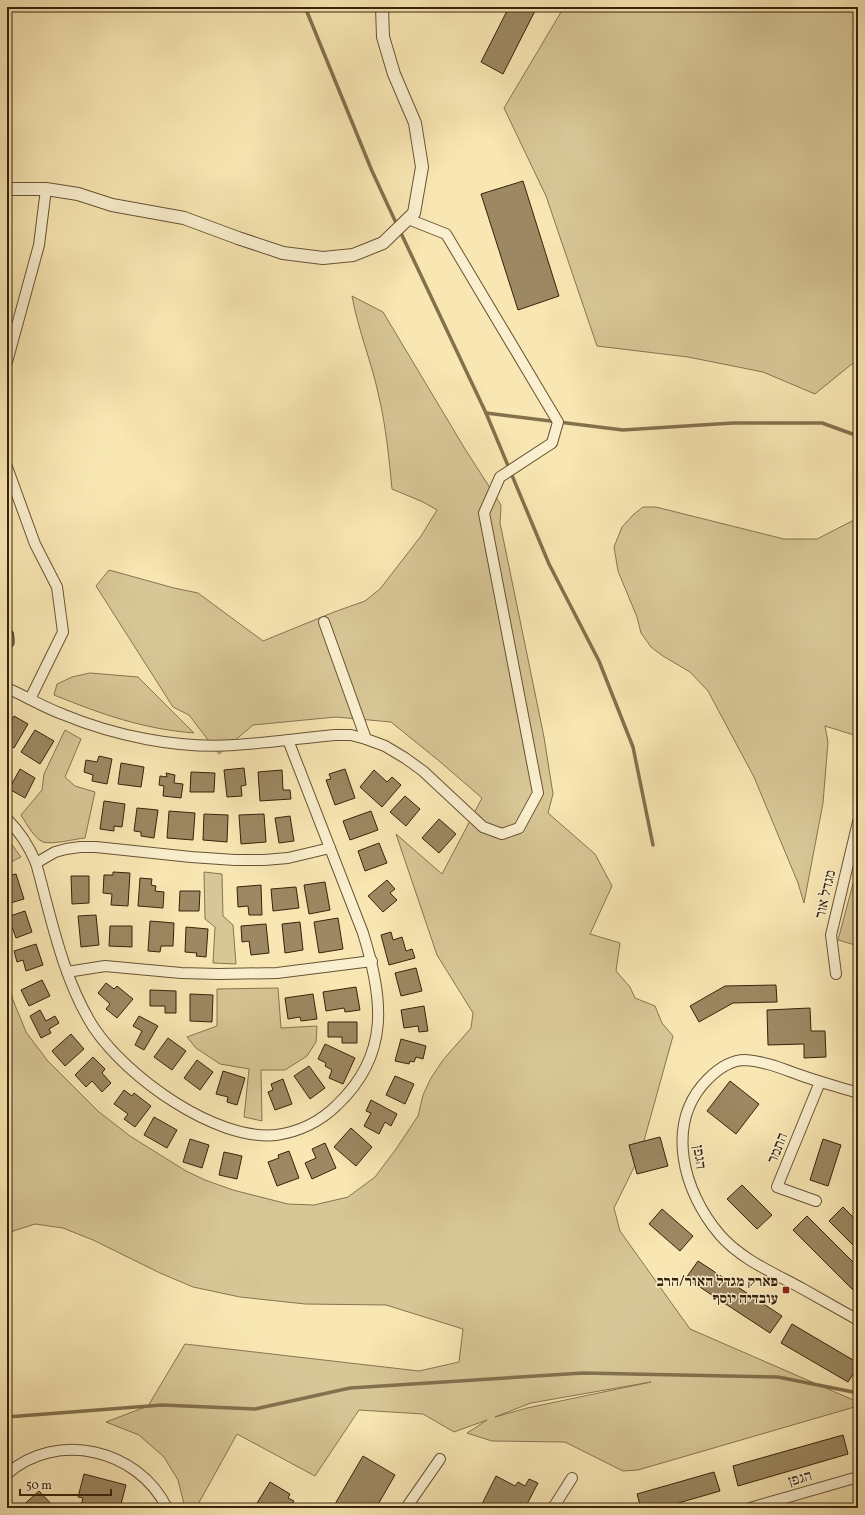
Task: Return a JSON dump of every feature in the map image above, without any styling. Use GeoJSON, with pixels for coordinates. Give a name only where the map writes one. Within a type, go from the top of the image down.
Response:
{"type":"FeatureCollection","features":[{"type":"Feature","properties":{"kind":"street"},"geometry":{"type":"LineString","coordinates":[[7,189],[46,189],[78,194],[112,205],[184,218],[283,253],[323,258],[352,255],[383,243],[414,213],[422,167],[415,123],[394,74],[383,37],[382,7]]}},
{"type":"Feature","properties":{"kind":"street"},"geometry":{"type":"LineString","coordinates":[[7,362],[39,245],[46,189]]}},
{"type":"Feature","properties":{"kind":"street"},"geometry":{"type":"LineString","coordinates":[[7,688],[61,714],[87,724],[118,733],[147,739],[200,745],[234,745],[335,735],[351,735],[366,739],[385,746],[423,771],[483,827],[502,834],[519,828],[538,793],[484,513],[500,477],[552,443],[558,422],[446,234],[408,219]]}},
{"type":"Feature","properties":{"kind":"street"},"geometry":{"type":"LineString","coordinates":[[7,467],[35,544],[57,587],[64,632],[30,699]]}},
{"type":"Feature","properties":{"kind":"street"},"geometry":{"type":"LineString","coordinates":[[324,622],[366,739]]}},
{"type":"Feature","properties":{"kind":"street"},"geometry":{"type":"LineString","coordinates":[[7,819],[18,830],[26,842],[36,863],[67,972],[81,1005],[94,1028],[110,1048],[147,1083],[172,1101],[215,1123],[257,1134],[276,1135],[292,1132],[320,1119],[334,1108],[359,1081],[370,1062],[376,1040],[378,1002],[372,961],[358,920],[288,740]]}},
{"type":"Feature","properties":{"kind":"street","name":"מגדל אור"},"geometry":{"type":"LineString","coordinates":[[836,974],[831,935],[858,822]]}},
{"type":"Feature","properties":{"kind":"street"},"geometry":{"type":"LineString","coordinates":[[36,863],[54,852],[80,847],[96,847],[235,860],[288,858],[330,848]]}},
{"type":"Feature","properties":{"kind":"street"},"geometry":{"type":"LineString","coordinates":[[67,972],[105,966],[181,973],[277,973],[372,961]]}},
{"type":"Feature","properties":{"kind":"street","name":"הגפן"},"geometry":{"type":"LineString","coordinates":[[858,1093],[766,1064],[744,1060],[725,1065],[700,1087],[691,1101],[685,1119],[682,1136],[684,1164],[692,1189],[706,1216],[720,1235],[738,1252],[753,1263],[804,1289],[858,1320]]}},
{"type":"Feature","properties":{"kind":"street","name":"התמר"},"geometry":{"type":"LineString","coordinates":[[816,1200],[777,1187],[820,1082]]}},
{"type":"Feature","properties":{"kind":"street"},"geometry":{"type":"LineString","coordinates":[[7,1474],[26,1461],[42,1455],[60,1451],[83,1450],[104,1454],[123,1462],[139,1472],[152,1486],[167,1508]]}},
{"type":"Feature","properties":{"kind":"street"},"geometry":{"type":"LineString","coordinates":[[406,1508],[440,1459]]}},
{"type":"Feature","properties":{"kind":"street","name":"הגפן"},"geometry":{"type":"LineString","coordinates":[[750,1508],[858,1477]]}},
{"type":"Feature","properties":{"kind":"street"},"geometry":{"type":"LineString","coordinates":[[553,1508],[572,1478]]}},
{"type":"Feature","properties":{"kind":"shaded area"},"geometry":{"type":"Polygon","coordinates":[[[564,7],[858,7],[858,359],[815,394],[763,372],[688,357],[597,346],[546,196],[504,108],[564,7]]]}},
{"type":"Feature","properties":{"kind":"shaded area"},"geometry":{"type":"Polygon","coordinates":[[[352,296],[383,312],[465,449],[501,505],[500,523],[544,737],[553,794],[548,813],[595,854],[612,886],[590,934],[620,943],[616,971],[630,987],[635,998],[655,1006],[662,1023],[673,1036],[640,1155],[614,1208],[620,1231],[690,1329],[858,1402],[858,1406],[638,1470],[623,1471],[565,1442],[492,1441],[467,1433],[487,1420],[454,1432],[423,1414],[359,1410],[315,1476],[237,1434],[196,1508],[185,1508],[178,1480],[164,1457],[139,1435],[106,1422],[148,1406],[185,1344],[419,1371],[459,1362],[463,1329],[386,1305],[305,1304],[240,1297],[193,1287],[160,1273],[93,1240],[63,1228],[35,1224],[7,1233],[7,976],[13,1000],[26,1032],[47,1060],[99,1112],[130,1136],[186,1171],[205,1180],[233,1190],[288,1204],[314,1205],[348,1197],[375,1177],[418,1116],[423,1095],[431,1078],[443,1060],[471,1028],[473,1013],[437,955],[396,834],[442,874],[482,798],[391,722],[336,717],[253,725],[219,754],[189,715],[173,707],[96,586],[109,570],[198,593],[263,641],[365,601],[380,589],[421,536],[437,510],[423,502],[392,489],[387,443],[381,408],[373,372],[352,296]],[[651,1382],[531,1403],[495,1417],[527,1408],[651,1382]]]}},
{"type":"Feature","properties":{"kind":"shaded area"},"geometry":{"type":"Polygon","coordinates":[[[643,507],[656,507],[784,539],[817,539],[858,518],[858,727],[854,735],[825,726],[828,742],[823,803],[804,903],[798,883],[754,777],[708,691],[690,672],[651,647],[641,633],[637,617],[618,571],[614,547],[622,527],[643,507]]]}},
{"type":"Feature","properties":{"kind":"shaded area"},"geometry":{"type":"Polygon","coordinates":[[[90,673],[138,677],[194,733],[157,728],[122,720],[54,695],[57,684],[72,677],[90,673]]]}},
{"type":"Feature","properties":{"kind":"shaded area"},"geometry":{"type":"Polygon","coordinates":[[[65,730],[81,739],[65,777],[75,786],[95,792],[85,838],[47,843],[43,842],[33,834],[21,815],[42,790],[44,774],[65,730]]]}},
{"type":"Feature","properties":{"kind":"shaded area"},"geometry":{"type":"Polygon","coordinates":[[[7,838],[21,857],[7,864],[7,838]]]}},
{"type":"Feature","properties":{"kind":"shaded area"},"geometry":{"type":"Polygon","coordinates":[[[204,872],[222,874],[223,916],[233,925],[236,964],[213,963],[215,927],[205,919],[204,872]]]}},
{"type":"Feature","properties":{"kind":"shaded area"},"geometry":{"type":"Polygon","coordinates":[[[854,880],[858,882],[858,946],[838,940],[854,880]]]}},
{"type":"Feature","properties":{"kind":"shaded area"},"geometry":{"type":"Polygon","coordinates":[[[278,988],[281,1028],[317,1026],[316,1042],[307,1056],[285,1070],[261,1070],[262,1121],[244,1117],[249,1069],[220,1064],[196,1048],[187,1037],[217,1026],[217,989],[278,988]]]}},
{"type":"Feature","properties":{"kind":"building"},"geometry":{"type":"Polygon","coordinates":[[[509,7],[537,7],[503,74],[481,62],[509,7]]]}},
{"type":"Feature","properties":{"kind":"building"},"geometry":{"type":"Polygon","coordinates":[[[523,181],[559,296],[518,310],[481,194],[523,181]]]}},
{"type":"Feature","properties":{"kind":"building"},"geometry":{"type":"Polygon","coordinates":[[[7,625],[13,632],[14,644],[7,654],[7,625]]]}},
{"type":"Feature","properties":{"kind":"building"},"geometry":{"type":"Polygon","coordinates":[[[14,716],[28,724],[14,748],[7,744],[7,719],[11,721],[14,716]]]}},
{"type":"Feature","properties":{"kind":"building"},"geometry":{"type":"Polygon","coordinates":[[[35,730],[54,741],[40,764],[21,752],[35,730]]]}},
{"type":"Feature","properties":{"kind":"building"},"geometry":{"type":"Polygon","coordinates":[[[99,756],[112,759],[107,784],[92,781],[93,775],[84,772],[86,760],[97,762],[99,756]]]}},
{"type":"Feature","properties":{"kind":"building"},"geometry":{"type":"Polygon","coordinates":[[[121,763],[144,767],[141,787],[118,784],[121,763]]]}},
{"type":"Feature","properties":{"kind":"building"},"geometry":{"type":"Polygon","coordinates":[[[244,768],[246,785],[241,786],[242,796],[227,797],[224,770],[244,768]]]}},
{"type":"Feature","properties":{"kind":"building"},"geometry":{"type":"Polygon","coordinates":[[[20,769],[35,778],[25,798],[9,789],[20,769]]]}},
{"type":"Feature","properties":{"kind":"building"},"geometry":{"type":"Polygon","coordinates":[[[345,769],[355,798],[335,805],[326,780],[331,779],[329,774],[345,769]]]}},
{"type":"Feature","properties":{"kind":"building"},"geometry":{"type":"Polygon","coordinates":[[[282,770],[283,790],[290,790],[291,799],[260,801],[258,772],[282,770]]]}},
{"type":"Feature","properties":{"kind":"building"},"geometry":{"type":"Polygon","coordinates":[[[374,770],[387,782],[392,777],[401,785],[382,807],[360,787],[374,770]]]}},
{"type":"Feature","properties":{"kind":"building"},"geometry":{"type":"Polygon","coordinates":[[[191,772],[215,773],[214,792],[190,792],[191,772]]]}},
{"type":"Feature","properties":{"kind":"building"},"geometry":{"type":"Polygon","coordinates":[[[166,773],[175,775],[174,783],[183,784],[181,798],[163,796],[164,786],[159,785],[160,776],[167,777],[166,773]]]}},
{"type":"Feature","properties":{"kind":"building"},"geometry":{"type":"Polygon","coordinates":[[[405,796],[420,809],[406,826],[390,812],[405,796]]]}},
{"type":"Feature","properties":{"kind":"building"},"geometry":{"type":"Polygon","coordinates":[[[104,801],[125,804],[122,827],[114,826],[114,831],[100,829],[104,801]]]}},
{"type":"Feature","properties":{"kind":"building"},"geometry":{"type":"Polygon","coordinates":[[[137,808],[158,810],[154,838],[141,836],[141,832],[134,831],[137,808]]]}},
{"type":"Feature","properties":{"kind":"building"},"geometry":{"type":"Polygon","coordinates":[[[169,811],[195,813],[193,840],[167,838],[169,811]]]}},
{"type":"Feature","properties":{"kind":"building"},"geometry":{"type":"Polygon","coordinates":[[[371,811],[378,830],[350,840],[343,821],[371,811]]]}},
{"type":"Feature","properties":{"kind":"building"},"geometry":{"type":"Polygon","coordinates":[[[204,814],[228,815],[227,842],[203,840],[204,814]]]}},
{"type":"Feature","properties":{"kind":"building"},"geometry":{"type":"Polygon","coordinates":[[[264,814],[266,842],[241,844],[239,815],[264,814]]]}},
{"type":"Feature","properties":{"kind":"building"},"geometry":{"type":"Polygon","coordinates":[[[290,816],[294,841],[279,843],[275,818],[290,816]]]}},
{"type":"Feature","properties":{"kind":"building"},"geometry":{"type":"Polygon","coordinates":[[[439,819],[456,834],[439,853],[422,838],[439,819]]]}},
{"type":"Feature","properties":{"kind":"building"},"geometry":{"type":"Polygon","coordinates":[[[379,843],[387,863],[365,871],[358,851],[379,843]]]}},
{"type":"Feature","properties":{"kind":"building"},"geometry":{"type":"Polygon","coordinates":[[[113,872],[130,873],[128,906],[111,905],[112,894],[103,893],[104,875],[113,875],[113,872]]]}},
{"type":"Feature","properties":{"kind":"building"},"geometry":{"type":"Polygon","coordinates":[[[16,874],[24,899],[7,904],[7,876],[16,874]]]}},
{"type":"Feature","properties":{"kind":"building"},"geometry":{"type":"Polygon","coordinates":[[[71,876],[89,876],[89,903],[72,904],[71,876]]]}},
{"type":"Feature","properties":{"kind":"building"},"geometry":{"type":"Polygon","coordinates":[[[140,878],[152,879],[151,885],[156,886],[155,891],[164,892],[163,908],[138,906],[140,878]]]}},
{"type":"Feature","properties":{"kind":"building"},"geometry":{"type":"Polygon","coordinates":[[[387,880],[395,889],[390,893],[397,900],[383,912],[368,896],[387,880]]]}},
{"type":"Feature","properties":{"kind":"building"},"geometry":{"type":"Polygon","coordinates":[[[325,882],[330,910],[309,914],[304,885],[325,882]]]}},
{"type":"Feature","properties":{"kind":"building"},"geometry":{"type":"Polygon","coordinates":[[[261,885],[262,915],[249,915],[248,906],[238,907],[237,887],[261,885]]]}},
{"type":"Feature","properties":{"kind":"building"},"geometry":{"type":"Polygon","coordinates":[[[296,887],[299,908],[273,911],[271,889],[296,887]]]}},
{"type":"Feature","properties":{"kind":"building"},"geometry":{"type":"Polygon","coordinates":[[[180,891],[200,891],[199,911],[179,911],[180,891]]]}},
{"type":"Feature","properties":{"kind":"building"},"geometry":{"type":"Polygon","coordinates":[[[25,911],[32,932],[16,938],[12,927],[7,929],[7,917],[25,911]]]}},
{"type":"Feature","properties":{"kind":"building"},"geometry":{"type":"Polygon","coordinates":[[[96,915],[99,945],[81,947],[78,916],[96,915]]]}},
{"type":"Feature","properties":{"kind":"building"},"geometry":{"type":"Polygon","coordinates":[[[338,918],[343,949],[319,953],[314,922],[338,918]]]}},
{"type":"Feature","properties":{"kind":"building"},"geometry":{"type":"Polygon","coordinates":[[[150,921],[174,923],[173,946],[161,946],[160,952],[148,951],[150,921]]]}},
{"type":"Feature","properties":{"kind":"building"},"geometry":{"type":"Polygon","coordinates":[[[300,922],[303,950],[285,953],[282,924],[300,922]]]}},
{"type":"Feature","properties":{"kind":"building"},"geometry":{"type":"Polygon","coordinates":[[[266,924],[269,953],[251,955],[249,941],[242,942],[241,926],[266,924]]]}},
{"type":"Feature","properties":{"kind":"building"},"geometry":{"type":"Polygon","coordinates":[[[110,926],[132,926],[132,947],[109,946],[110,926]]]}},
{"type":"Feature","properties":{"kind":"building"},"geometry":{"type":"Polygon","coordinates":[[[186,927],[208,929],[206,957],[196,956],[197,953],[185,952],[186,927]]]}},
{"type":"Feature","properties":{"kind":"building"},"geometry":{"type":"Polygon","coordinates":[[[391,932],[393,940],[402,937],[406,951],[412,949],[415,958],[389,965],[381,935],[391,932]]]}},
{"type":"Feature","properties":{"kind":"building"},"geometry":{"type":"Polygon","coordinates":[[[36,944],[43,965],[26,971],[23,960],[17,962],[14,951],[36,944]]]}},
{"type":"Feature","properties":{"kind":"building"},"geometry":{"type":"Polygon","coordinates":[[[416,968],[422,991],[401,996],[395,973],[416,968]]]}},
{"type":"Feature","properties":{"kind":"building"},"geometry":{"type":"Polygon","coordinates":[[[42,980],[50,996],[29,1006],[21,990],[42,980]]]}},
{"type":"Feature","properties":{"kind":"building"},"geometry":{"type":"Polygon","coordinates":[[[106,983],[114,989],[117,986],[133,999],[117,1018],[106,1009],[110,1004],[98,993],[106,983]]]}},
{"type":"Feature","properties":{"kind":"building"},"geometry":{"type":"Polygon","coordinates":[[[776,985],[777,1002],[733,1003],[699,1022],[690,1006],[725,986],[776,985]]]}},
{"type":"Feature","properties":{"kind":"building"},"geometry":{"type":"Polygon","coordinates":[[[356,987],[360,1010],[345,1012],[344,1008],[326,1011],[323,992],[356,987]]]}},
{"type":"Feature","properties":{"kind":"building"},"geometry":{"type":"Polygon","coordinates":[[[150,990],[176,991],[176,1013],[165,1013],[165,1006],[150,1006],[150,990]]]}},
{"type":"Feature","properties":{"kind":"building"},"geometry":{"type":"Polygon","coordinates":[[[190,994],[213,995],[212,1022],[190,1021],[190,994]]]}},
{"type":"Feature","properties":{"kind":"building"},"geometry":{"type":"Polygon","coordinates":[[[313,994],[317,1019],[301,1021],[300,1017],[288,1019],[285,998],[313,994]]]}},
{"type":"Feature","properties":{"kind":"building"},"geometry":{"type":"Polygon","coordinates":[[[424,1006],[428,1031],[419,1032],[418,1026],[404,1028],[401,1010],[424,1006]]]}},
{"type":"Feature","properties":{"kind":"building"},"geometry":{"type":"Polygon","coordinates":[[[810,1008],[811,1031],[825,1031],[826,1057],[804,1058],[804,1044],[768,1045],[767,1010],[810,1008]]]}},
{"type":"Feature","properties":{"kind":"building"},"geometry":{"type":"Polygon","coordinates":[[[40,1010],[46,1021],[55,1016],[59,1023],[49,1029],[51,1033],[41,1038],[30,1016],[40,1010]]]}},
{"type":"Feature","properties":{"kind":"building"},"geometry":{"type":"Polygon","coordinates":[[[139,1016],[158,1026],[144,1050],[135,1045],[142,1031],[133,1026],[139,1016]]]}},
{"type":"Feature","properties":{"kind":"building"},"geometry":{"type":"Polygon","coordinates":[[[328,1022],[357,1022],[357,1043],[342,1043],[342,1037],[328,1037],[328,1022]]]}},
{"type":"Feature","properties":{"kind":"building"},"geometry":{"type":"Polygon","coordinates":[[[71,1034],[84,1049],[65,1066],[52,1051],[71,1034]]]}},
{"type":"Feature","properties":{"kind":"building"},"geometry":{"type":"Polygon","coordinates":[[[168,1038],[186,1051],[172,1070],[154,1057],[168,1038]]]}},
{"type":"Feature","properties":{"kind":"building"},"geometry":{"type":"Polygon","coordinates":[[[401,1039],[426,1046],[423,1059],[416,1057],[414,1062],[410,1061],[409,1064],[395,1061],[401,1039]]]}},
{"type":"Feature","properties":{"kind":"building"},"geometry":{"type":"Polygon","coordinates":[[[325,1044],[355,1058],[343,1084],[329,1078],[332,1070],[325,1066],[326,1063],[318,1059],[325,1044]]]}},
{"type":"Feature","properties":{"kind":"building"},"geometry":{"type":"Polygon","coordinates":[[[93,1057],[105,1069],[102,1073],[111,1083],[102,1092],[92,1081],[86,1087],[75,1075],[93,1057]]]}},
{"type":"Feature","properties":{"kind":"building"},"geometry":{"type":"Polygon","coordinates":[[[197,1060],[213,1072],[200,1090],[184,1078],[197,1060]]]}},
{"type":"Feature","properties":{"kind":"building"},"geometry":{"type":"Polygon","coordinates":[[[309,1066],[325,1088],[310,1099],[294,1076],[309,1066]]]}},
{"type":"Feature","properties":{"kind":"building"},"geometry":{"type":"Polygon","coordinates":[[[223,1071],[245,1078],[237,1105],[227,1102],[228,1097],[216,1094],[223,1071]]]}},
{"type":"Feature","properties":{"kind":"building"},"geometry":{"type":"Polygon","coordinates":[[[395,1076],[414,1084],[405,1104],[386,1095],[395,1076]]]}},
{"type":"Feature","properties":{"kind":"building"},"geometry":{"type":"Polygon","coordinates":[[[283,1079],[292,1104],[275,1110],[268,1092],[273,1090],[271,1084],[283,1079]]]}},
{"type":"Feature","properties":{"kind":"building"},"geometry":{"type":"Polygon","coordinates":[[[730,1081],[759,1104],[736,1134],[707,1111],[730,1081]]]}},
{"type":"Feature","properties":{"kind":"building"},"geometry":{"type":"Polygon","coordinates":[[[124,1090],[132,1096],[134,1093],[151,1106],[135,1127],[124,1119],[128,1114],[114,1104],[124,1090]]]}},
{"type":"Feature","properties":{"kind":"building"},"geometry":{"type":"Polygon","coordinates":[[[371,1100],[397,1114],[391,1126],[385,1122],[379,1134],[364,1126],[371,1113],[366,1111],[371,1100]]]}},
{"type":"Feature","properties":{"kind":"building"},"geometry":{"type":"Polygon","coordinates":[[[154,1117],[177,1130],[167,1148],[144,1135],[154,1117]]]}},
{"type":"Feature","properties":{"kind":"building"},"geometry":{"type":"Polygon","coordinates":[[[351,1128],[372,1147],[356,1166],[334,1147],[351,1128]]]}},
{"type":"Feature","properties":{"kind":"building"},"geometry":{"type":"Polygon","coordinates":[[[660,1137],[668,1166],[637,1174],[629,1145],[660,1137]]]}},
{"type":"Feature","properties":{"kind":"building"},"geometry":{"type":"Polygon","coordinates":[[[190,1139],[209,1145],[202,1168],[183,1162],[190,1139]]]}},
{"type":"Feature","properties":{"kind":"building"},"geometry":{"type":"Polygon","coordinates":[[[823,1139],[841,1145],[828,1186],[810,1180],[823,1139]]]}},
{"type":"Feature","properties":{"kind":"building"},"geometry":{"type":"Polygon","coordinates":[[[325,1143],[336,1168],[312,1179],[305,1163],[316,1158],[312,1149],[325,1143]]]}},
{"type":"Feature","properties":{"kind":"building"},"geometry":{"type":"Polygon","coordinates":[[[289,1151],[299,1178],[277,1186],[268,1162],[279,1158],[278,1155],[289,1151]]]}},
{"type":"Feature","properties":{"kind":"building"},"geometry":{"type":"Polygon","coordinates":[[[224,1152],[242,1156],[237,1179],[219,1175],[224,1152]]]}},
{"type":"Feature","properties":{"kind":"building"},"geometry":{"type":"Polygon","coordinates":[[[742,1185],[772,1215],[757,1229],[727,1199],[742,1185]]]}},
{"type":"Feature","properties":{"kind":"building"},"geometry":{"type":"Polygon","coordinates":[[[843,1207],[858,1222],[858,1250],[829,1221],[843,1207]]]}},
{"type":"Feature","properties":{"kind":"building"},"geometry":{"type":"Polygon","coordinates":[[[662,1209],[693,1236],[680,1251],[649,1224],[662,1209]]]}},
{"type":"Feature","properties":{"kind":"building"},"geometry":{"type":"Polygon","coordinates":[[[807,1216],[858,1267],[858,1287],[854,1291],[793,1230],[807,1216]]]}},
{"type":"Feature","properties":{"kind":"building"},"geometry":{"type":"Polygon","coordinates":[[[698,1261],[782,1316],[770,1333],[686,1278],[698,1261]]]}},
{"type":"Feature","properties":{"kind":"building"},"geometry":{"type":"Polygon","coordinates":[[[792,1324],[858,1363],[858,1366],[848,1382],[781,1343],[792,1324]]]}},
{"type":"Feature","properties":{"kind":"building"},"geometry":{"type":"Polygon","coordinates":[[[843,1435],[848,1454],[738,1486],[733,1466],[843,1435]]]}},
{"type":"Feature","properties":{"kind":"building"},"geometry":{"type":"Polygon","coordinates":[[[363,1456],[395,1475],[376,1508],[356,1508],[350,1505],[348,1508],[341,1508],[335,1504],[363,1456]]]}},
{"type":"Feature","properties":{"kind":"building"},"geometry":{"type":"Polygon","coordinates":[[[714,1472],[720,1491],[661,1508],[641,1508],[637,1494],[714,1472]]]}},
{"type":"Feature","properties":{"kind":"building"},"geometry":{"type":"Polygon","coordinates":[[[84,1474],[126,1485],[120,1508],[93,1508],[81,1505],[83,1498],[78,1497],[84,1474]]]}},
{"type":"Feature","properties":{"kind":"building"},"geometry":{"type":"Polygon","coordinates":[[[496,1476],[515,1486],[518,1482],[525,1486],[529,1479],[538,1483],[526,1506],[521,1503],[518,1508],[511,1506],[510,1508],[480,1508],[496,1476]]]}},
{"type":"Feature","properties":{"kind":"building"},"geometry":{"type":"Polygon","coordinates":[[[270,1482],[290,1494],[288,1498],[294,1501],[290,1508],[254,1508],[270,1482]]]}},
{"type":"Feature","properties":{"kind":"building"},"geometry":{"type":"Polygon","coordinates":[[[39,1491],[55,1508],[20,1508],[39,1491]]]}},
{"type":"Feature","properties":{"kind":"waterway"},"geometry":{"type":"LineString","coordinates":[[305,7],[372,171],[397,225]]}},
{"type":"Feature","properties":{"kind":"waterway"},"geometry":{"type":"LineString","coordinates":[[400,231],[486,413],[549,564],[599,661],[633,747],[653,845]]}},
{"type":"Feature","properties":{"kind":"waterway"},"geometry":{"type":"LineString","coordinates":[[486,413],[623,430],[733,423],[822,423],[858,436]]}},
{"type":"Feature","properties":{"kind":"waterway"},"geometry":{"type":"LineString","coordinates":[[7,1417],[162,1405],[255,1409],[350,1388],[583,1373],[778,1377],[858,1393]]}},
{"type":"Feature","properties":{"kind":"place","name":"פארק מגדל האור/הרב עובדיה יוסף"},"geometry":{"type":"Point","coordinates":[786,1290]}}]}
